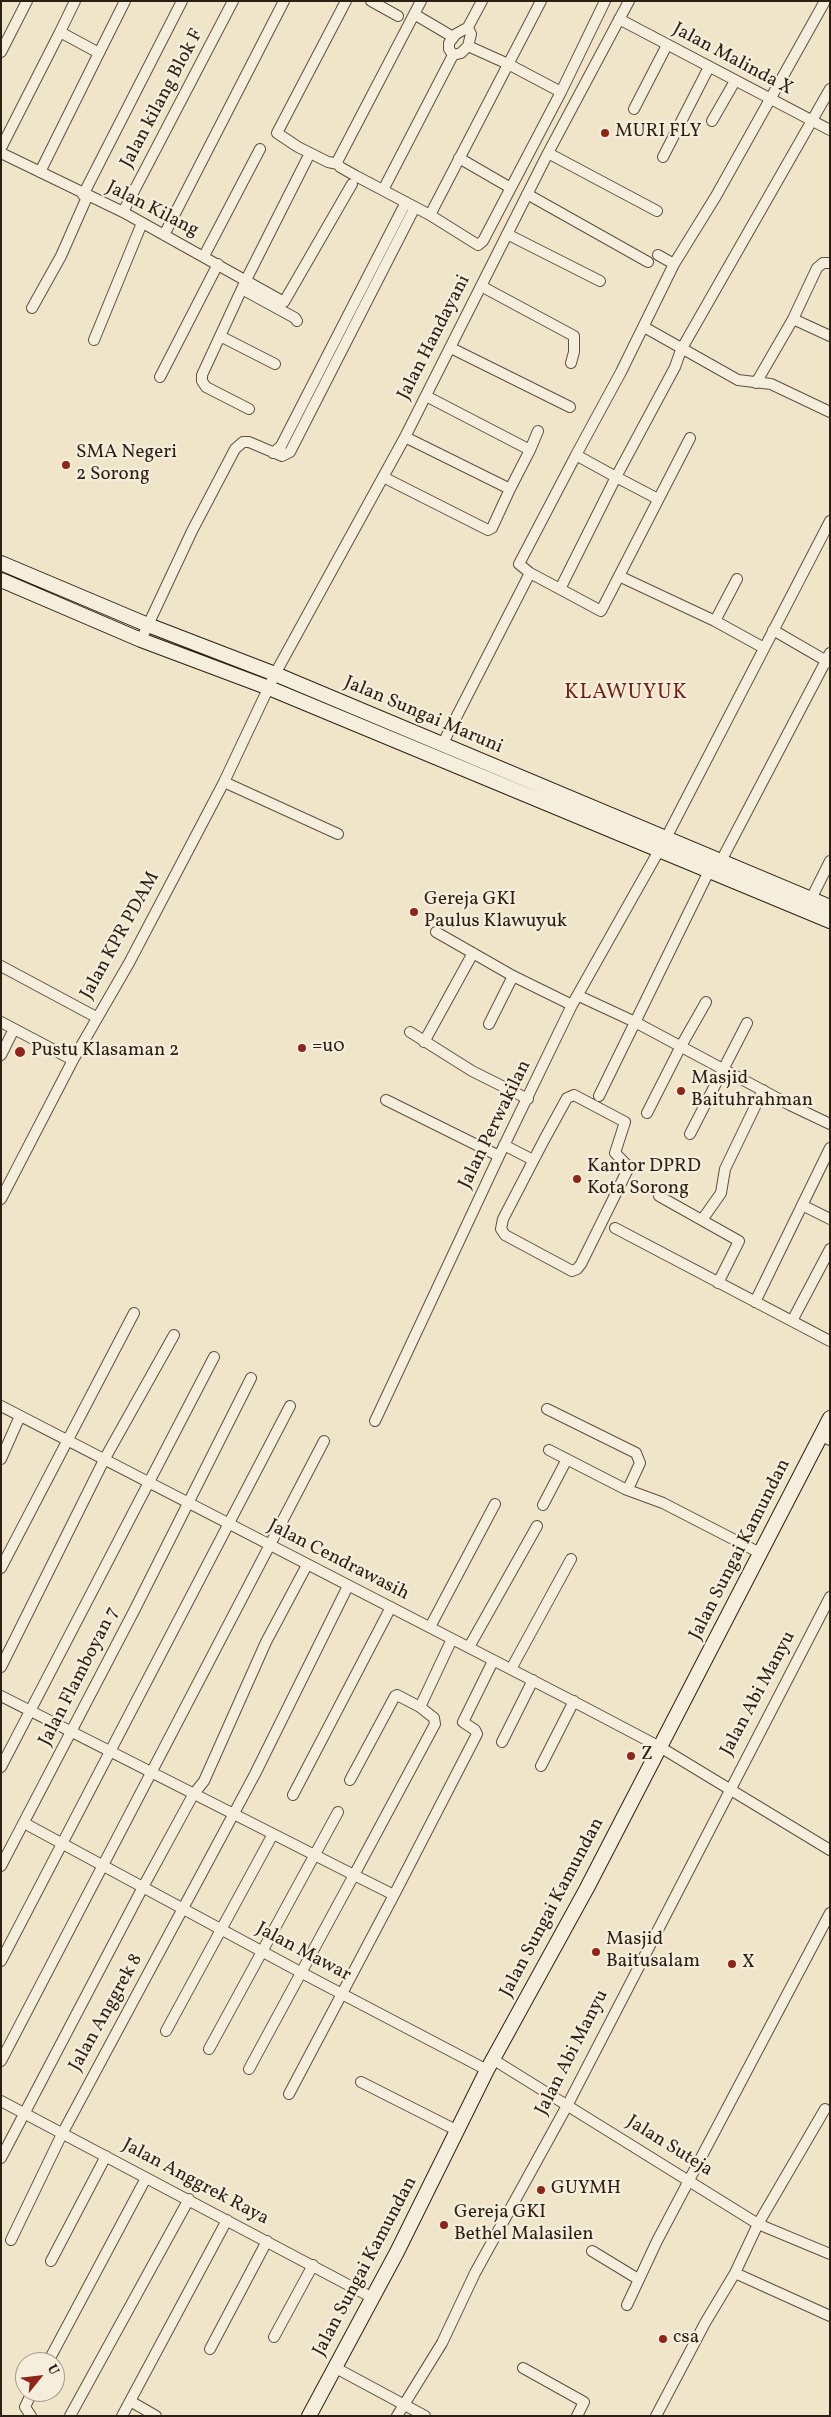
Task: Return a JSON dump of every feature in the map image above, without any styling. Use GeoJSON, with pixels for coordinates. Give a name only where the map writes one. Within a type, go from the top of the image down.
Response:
{"type":"FeatureCollection","features":[{"type":"Feature","properties":{"kind":"main road","name":"Jalan Sungai Maruni"},"geometry":{"type":"LineString","coordinates":[[1,563],[148,625],[275,674],[830,907]]}},
{"type":"Feature","properties":{"kind":"main road","name":"Jalan Sungai Maruni"},"geometry":{"type":"LineString","coordinates":[[1,580],[141,640],[269,688],[830,921]]}},
{"type":"Feature","properties":{"kind":"main road","name":"Jalan Sungai Kamundan"},"geometry":{"type":"LineString","coordinates":[[309,2416],[491,2065],[587,1888],[760,1553],[825,1438],[830,1418]]}},
{"type":"Feature","properties":{"kind":"street"},"geometry":{"type":"LineString","coordinates":[[1,52],[27,1]]}},
{"type":"Feature","properties":{"kind":"street"},"geometry":{"type":"LineString","coordinates":[[1,148],[74,1]]}},
{"type":"Feature","properties":{"kind":"street"},"geometry":{"type":"LineString","coordinates":[[40,172],[125,1]]}},
{"type":"Feature","properties":{"kind":"street"},"geometry":{"type":"LineString","coordinates":[[32,308],[61,256],[85,196],[182,1]]}},
{"type":"Feature","properties":{"kind":"street","name":"Jalan kilang Blok F"},"geometry":{"type":"LineString","coordinates":[[123,212],[233,1]]}},
{"type":"Feature","properties":{"kind":"street"},"geometry":{"type":"LineString","coordinates":[[164,235],[284,1]]}},
{"type":"Feature","properties":{"kind":"street"},"geometry":{"type":"LineString","coordinates":[[346,1],[277,133],[298,147],[328,162],[338,164],[430,215],[479,245],[561,92],[605,1]]}},
{"type":"Feature","properties":{"kind":"street"},"geometry":{"type":"LineString","coordinates":[[371,1],[398,16]]}},
{"type":"Feature","properties":{"kind":"street"},"geometry":{"type":"LineString","coordinates":[[338,164],[338,159],[421,1]]}},
{"type":"Feature","properties":{"kind":"street"},"geometry":{"type":"LineString","coordinates":[[453,55],[449,49],[453,38],[462,30],[467,29],[482,1]]}},
{"type":"Feature","properties":{"kind":"street"},"geometry":{"type":"LineString","coordinates":[[430,215],[542,1]]}},
{"type":"Feature","properties":{"kind":"street","name":"Jalan Handayani"},"geometry":{"type":"LineString","coordinates":[[269,688],[405,437],[548,153],[629,1]]}},
{"type":"Feature","properties":{"kind":"street"},"geometry":{"type":"LineString","coordinates":[[690,438],[601,611],[521,568],[519,562],[552,505],[576,455],[644,327],[674,264],[770,100],[825,1]]}},
{"type":"Feature","properties":{"kind":"street"},"geometry":{"type":"LineString","coordinates":[[414,14],[453,38]]}},
{"type":"Feature","properties":{"kind":"street","name":"Jalan Malinda X"},"geometry":{"type":"LineString","coordinates":[[619,19],[830,130]]}},
{"type":"Feature","properties":{"kind":"street"},"geometry":{"type":"LineString","coordinates":[[383,190],[453,55],[461,53],[468,46],[471,34],[467,29]]}},
{"type":"Feature","properties":{"kind":"street"},"geometry":{"type":"LineString","coordinates":[[60,32],[99,53]]}},
{"type":"Feature","properties":{"kind":"street"},"geometry":{"type":"LineString","coordinates":[[634,109],[667,45]]}},
{"type":"Feature","properties":{"kind":"street"},"geometry":{"type":"LineString","coordinates":[[468,46],[508,64],[561,92]]}},
{"type":"Feature","properties":{"kind":"street"},"geometry":{"type":"LineString","coordinates":[[663,158],[709,67]]}},
{"type":"Feature","properties":{"kind":"street"},"geometry":{"type":"LineString","coordinates":[[712,121],[735,81]]}},
{"type":"Feature","properties":{"kind":"street"},"geometry":{"type":"LineString","coordinates":[[560,590],[616,477],[675,367],[681,350],[830,89]]}},
{"type":"Feature","properties":{"kind":"street"},"geometry":{"type":"LineString","coordinates":[[204,256],[260,149]]}},
{"type":"Feature","properties":{"kind":"street","name":"Jalan Kilang"},"geometry":{"type":"LineString","coordinates":[[1,153],[85,196],[123,212],[218,264],[244,285],[285,302],[352,184]]}},
{"type":"Feature","properties":{"kind":"street"},"geometry":{"type":"LineString","coordinates":[[548,153],[658,211]]}},
{"type":"Feature","properties":{"kind":"street"},"geometry":{"type":"LineString","coordinates":[[459,158],[509,187]]}},
{"type":"Feature","properties":{"kind":"street"},"geometry":{"type":"LineString","coordinates":[[249,409],[210,389],[202,381],[202,375],[244,285],[307,159]]}},
{"type":"Feature","properties":{"kind":"street"},"geometry":{"type":"LineString","coordinates":[[527,194],[648,262]]}},
{"type":"Feature","properties":{"kind":"street"},"geometry":{"type":"LineString","coordinates":[[141,640],[196,523],[235,449],[243,442],[249,442],[273,453],[281,446],[411,205]]}},
{"type":"Feature","properties":{"kind":"street"},"geometry":{"type":"LineString","coordinates":[[94,340],[142,223]]}},
{"type":"Feature","properties":{"kind":"street"},"geometry":{"type":"LineString","coordinates":[[507,234],[600,281]]}},
{"type":"Feature","properties":{"kind":"street"},"geometry":{"type":"LineString","coordinates":[[658,255],[674,264]]}},
{"type":"Feature","properties":{"kind":"street"},"geometry":{"type":"LineString","coordinates":[[756,383],[793,319],[817,268],[822,263],[830,263]]}},
{"type":"Feature","properties":{"kind":"street"},"geometry":{"type":"LineString","coordinates":[[160,377],[218,264]]}},
{"type":"Feature","properties":{"kind":"street"},"geometry":{"type":"LineString","coordinates":[[244,285],[297,321]]}},
{"type":"Feature","properties":{"kind":"street"},"geometry":{"type":"LineString","coordinates":[[481,286],[574,336],[574,352],[571,363]]}},
{"type":"Feature","properties":{"kind":"street"},"geometry":{"type":"LineString","coordinates":[[793,319],[830,336]]}},
{"type":"Feature","properties":{"kind":"street"},"geometry":{"type":"LineString","coordinates":[[644,327],[681,350],[738,380],[771,384],[830,412]]}},
{"type":"Feature","properties":{"kind":"street"},"geometry":{"type":"LineString","coordinates":[[220,336],[275,364]]}},
{"type":"Feature","properties":{"kind":"street"},"geometry":{"type":"LineString","coordinates":[[451,348],[570,407]]}},
{"type":"Feature","properties":{"kind":"street"},"geometry":{"type":"LineString","coordinates":[[426,396],[530,450]]}},
{"type":"Feature","properties":{"kind":"street"},"geometry":{"type":"LineString","coordinates":[[383,477],[488,530],[492,528],[538,432]]}},
{"type":"Feature","properties":{"kind":"street"},"geometry":{"type":"LineString","coordinates":[[405,437],[510,489]]}},
{"type":"Feature","properties":{"kind":"street"},"geometry":{"type":"LineString","coordinates":[[576,455],[658,499]]}},
{"type":"Feature","properties":{"kind":"street","name":"Jalan Perwakilan"},"geometry":{"type":"LineString","coordinates":[[375,1421],[504,1145],[572,1005],[579,996],[666,838],[830,521]]}},
{"type":"Feature","properties":{"kind":"street"},"geometry":{"type":"LineString","coordinates":[[442,745],[530,573]]}},
{"type":"Feature","properties":{"kind":"street"},"geometry":{"type":"LineString","coordinates":[[619,576],[715,621],[764,648]]}},
{"type":"Feature","properties":{"kind":"street"},"geometry":{"type":"LineString","coordinates":[[715,621],[737,579]]}},
{"type":"Feature","properties":{"kind":"street"},"geometry":{"type":"LineString","coordinates":[[720,861],[828,659],[773,630]]}},
{"type":"Feature","properties":{"kind":"street","name":"Jalan KPR PDAM"},"geometry":{"type":"LineString","coordinates":[[1,1199],[73,1060],[96,1017],[129,963],[224,782],[269,688]]}},
{"type":"Feature","properties":{"kind":"street"},"geometry":{"type":"LineString","coordinates":[[224,782],[338,834]]}},
{"type":"Feature","properties":{"kind":"street"},"geometry":{"type":"LineString","coordinates":[[811,899],[830,861]]}},
{"type":"Feature","properties":{"kind":"street"},"geometry":{"type":"LineString","coordinates":[[600,1096],[709,871]]}},
{"type":"Feature","properties":{"kind":"street"},"geometry":{"type":"LineString","coordinates":[[436,932],[513,976],[572,1005]]}},
{"type":"Feature","properties":{"kind":"street"},"geometry":{"type":"LineString","coordinates":[[424,1042],[473,953]]}},
{"type":"Feature","properties":{"kind":"street"},"geometry":{"type":"LineString","coordinates":[[1,966],[96,1017]]}},
{"type":"Feature","properties":{"kind":"street"},"geometry":{"type":"LineString","coordinates":[[489,1024],[513,976]]}},
{"type":"Feature","properties":{"kind":"street"},"geometry":{"type":"LineString","coordinates":[[579,996],[635,1022],[722,1070],[830,1124]]}},
{"type":"Feature","properties":{"kind":"street"},"geometry":{"type":"LineString","coordinates":[[648,1113],[681,1046],[706,1002]]}},
{"type":"Feature","properties":{"kind":"street"},"geometry":{"type":"LineString","coordinates":[[1,1022],[73,1060]]}},
{"type":"Feature","properties":{"kind":"street"},"geometry":{"type":"LineString","coordinates":[[690,1134],[746,1023]]}},
{"type":"Feature","properties":{"kind":"street"},"geometry":{"type":"LineString","coordinates":[[1,1055],[14,1028]]}},
{"type":"Feature","properties":{"kind":"street"},"geometry":{"type":"LineString","coordinates":[[410,1032],[472,1071],[528,1099]]}},
{"type":"Feature","properties":{"kind":"street"},"geometry":{"type":"LineString","coordinates":[[702,1220],[721,1193],[725,1170],[762,1090]]}},
{"type":"Feature","properties":{"kind":"street"},"geometry":{"type":"LineString","coordinates":[[577,1096],[623,1120],[626,1124],[614,1151],[617,1157],[627,1165],[627,1171],[581,1264],[575,1270],[564,1268],[505,1234],[501,1229],[503,1218],[533,1160],[568,1097],[577,1096]]}},
{"type":"Feature","properties":{"kind":"street"},"geometry":{"type":"LineString","coordinates":[[386,1100],[499,1156]]}},
{"type":"Feature","properties":{"kind":"street"},"geometry":{"type":"LineString","coordinates":[[504,1145],[533,1160]]}},
{"type":"Feature","properties":{"kind":"street"},"geometry":{"type":"LineString","coordinates":[[755,1302],[830,1148]]}},
{"type":"Feature","properties":{"kind":"street"},"geometry":{"type":"LineString","coordinates":[[659,1196],[739,1242],[718,1283]]}},
{"type":"Feature","properties":{"kind":"street"},"geometry":{"type":"LineString","coordinates":[[802,1205],[830,1219]]}},
{"type":"Feature","properties":{"kind":"street"},"geometry":{"type":"LineString","coordinates":[[615,1228],[830,1341]]}},
{"type":"Feature","properties":{"kind":"street"},"geometry":{"type":"LineString","coordinates":[[792,1321],[830,1249]]}},
{"type":"Feature","properties":{"kind":"street"},"geometry":{"type":"LineString","coordinates":[[1,1568],[134,1312]]}},
{"type":"Feature","properties":{"kind":"street"},"geometry":{"type":"LineString","coordinates":[[1,1667],[104,1460],[174,1335]]}},
{"type":"Feature","properties":{"kind":"street"},"geometry":{"type":"LineString","coordinates":[[1,1766],[214,1357]]}},
{"type":"Feature","properties":{"kind":"street","name":"Jalan Flamboyan 7"},"geometry":{"type":"LineString","coordinates":[[1,1866],[72,1733],[251,1378]]}},
{"type":"Feature","properties":{"kind":"street","name":"Jalan Cendrawasih"},"geometry":{"type":"LineString","coordinates":[[1,1406],[660,1747],[830,1850]]}},
{"type":"Feature","properties":{"kind":"street"},"geometry":{"type":"LineString","coordinates":[[1,1961],[290,1406]]}},
{"type":"Feature","properties":{"kind":"street"},"geometry":{"type":"LineString","coordinates":[[547,1408],[636,1453],[640,1463],[628,1489]]}},
{"type":"Feature","properties":{"kind":"street"},"geometry":{"type":"LineString","coordinates":[[1,1459],[20,1416]]}},
{"type":"Feature","properties":{"kind":"street"},"geometry":{"type":"LineString","coordinates":[[1,2061],[268,1545],[324,1441]]}},
{"type":"Feature","properties":{"kind":"street"},"geometry":{"type":"LineString","coordinates":[[549,1450],[628,1489],[663,1503],[760,1553]]}},
{"type":"Feature","properties":{"kind":"street"},"geometry":{"type":"LineString","coordinates":[[543,1505],[567,1459]]}},
{"type":"Feature","properties":{"kind":"street"},"geometry":{"type":"LineString","coordinates":[[430,1627],[495,1504]]}},
{"type":"Feature","properties":{"kind":"street"},"geometry":{"type":"LineString","coordinates":[[470,1647],[536,1526]]}},
{"type":"Feature","properties":{"kind":"street"},"geometry":{"type":"LineString","coordinates":[[511,1669],[570,1559]]}},
{"type":"Feature","properties":{"kind":"street"},"geometry":{"type":"LineString","coordinates":[[1,2158],[143,1887],[193,1795],[209,1771],[266,1642],[307,1565]]}},
{"type":"Feature","properties":{"kind":"street","name":"Jalan Anggrek 8"},"geometry":{"type":"LineString","coordinates":[[11,2240],[62,2134],[234,1813],[348,1586]]}},
{"type":"Feature","properties":{"kind":"street","name":"Jalan Abi Manyu"},"geometry":{"type":"LineString","coordinates":[[397,2416],[442,2343],[475,2273],[568,2104],[830,1597]]}},
{"type":"Feature","properties":{"kind":"street"},"geometry":{"type":"LineString","coordinates":[[293,1795],[391,1607]]}},
{"type":"Feature","properties":{"kind":"street"},"geometry":{"type":"LineString","coordinates":[[420,1707],[452,1639]]}},
{"type":"Feature","properties":{"kind":"street"},"geometry":{"type":"LineString","coordinates":[[289,2094],[477,1734],[475,1730],[462,1722],[493,1661]]}},
{"type":"Feature","properties":{"kind":"street"},"geometry":{"type":"LineString","coordinates":[[502,1742],[533,1680]]}},
{"type":"Feature","properties":{"kind":"street"},"geometry":{"type":"LineString","coordinates":[[249,2069],[435,1724],[434,1718],[420,1707],[397,1695],[394,1696],[350,1780]]}},
{"type":"Feature","properties":{"kind":"street"},"geometry":{"type":"LineString","coordinates":[[1,1696],[193,1795],[234,1813],[313,1856],[394,1895]]}},
{"type":"Feature","properties":{"kind":"street"},"geometry":{"type":"LineString","coordinates":[[541,1766],[574,1701]]}},
{"type":"Feature","properties":{"kind":"street"},"geometry":{"type":"LineString","coordinates":[[209,2050],[338,1812]]}},
{"type":"Feature","properties":{"kind":"street","name":"Jalan Mawar"},"geometry":{"type":"LineString","coordinates":[[24,1823],[342,1994],[491,2065]]}},
{"type":"Feature","properties":{"kind":"street"},"geometry":{"type":"LineString","coordinates":[[166,2031],[273,1834]]}},
{"type":"Feature","properties":{"kind":"street"},"geometry":{"type":"LineString","coordinates":[[627,2305],[638,2279],[830,1913]]}},
{"type":"Feature","properties":{"kind":"street","name":"Jalan Suteja"},"geometry":{"type":"LineString","coordinates":[[491,2065],[568,2104],[758,2224],[830,2254]]}},
{"type":"Feature","properties":{"kind":"street"},"geometry":{"type":"LineString","coordinates":[[361,2082],[458,2131]]}},
{"type":"Feature","properties":{"kind":"street","name":"Jalan Anggrek Raya"},"geometry":{"type":"LineString","coordinates":[[1,2101],[371,2297]]}},
{"type":"Feature","properties":{"kind":"street"},"geometry":{"type":"LineString","coordinates":[[656,2416],[705,2323],[735,2273],[758,2224],[825,2108]]}},
{"type":"Feature","properties":{"kind":"street"},"geometry":{"type":"LineString","coordinates":[[51,2261],[106,2156]]}},
{"type":"Feature","properties":{"kind":"street"},"geometry":{"type":"LineString","coordinates":[[53,2352],[146,2178]]}},
{"type":"Feature","properties":{"kind":"street"},"geometry":{"type":"LineString","coordinates":[[70,2416],[189,2199]]}},
{"type":"Feature","properties":{"kind":"street"},"geometry":{"type":"LineString","coordinates":[[122,2416],[227,2220]]}},
{"type":"Feature","properties":{"kind":"street"},"geometry":{"type":"LineString","coordinates":[[210,2349],[267,2241]]}},
{"type":"Feature","properties":{"kind":"street"},"geometry":{"type":"LineString","coordinates":[[592,2251],[638,2279]]}},
{"type":"Feature","properties":{"kind":"street"},"geometry":{"type":"LineString","coordinates":[[274,2337],[313,2265]]}},
{"type":"Feature","properties":{"kind":"street"},"geometry":{"type":"LineString","coordinates":[[735,2273],[830,2316]]}},
{"type":"Feature","properties":{"kind":"street"},"geometry":{"type":"LineString","coordinates":[[334,2367],[425,2416]]}},
{"type":"Feature","properties":{"kind":"street"},"geometry":{"type":"LineString","coordinates":[[523,2368],[584,2402],[576,2416]]}},
{"type":"Feature","properties":{"kind":"street"},"geometry":{"type":"LineString","coordinates":[[130,2401],[156,2416]]}},
{"type":"Feature","properties":{"kind":"street"},"geometry":{"type":"LineString","coordinates":[[27,2402],[25,2407],[31,2416]]}},
{"type":"Feature","properties":{"kind":"place","name":"MURI FLY"},"geometry":{"type":"Point","coordinates":[605,133]}},
{"type":"Feature","properties":{"kind":"place","name":"SMA Negeri 2 Sorong"},"geometry":{"type":"Point","coordinates":[66,465]}},
{"type":"Feature","properties":{"kind":"place","name":"Gereja GKI Paulus Klawuyuk"},"geometry":{"type":"Point","coordinates":[414,912]}},
{"type":"Feature","properties":{"kind":"place","name":"=u0"},"geometry":{"type":"Point","coordinates":[302,1048]}},
{"type":"Feature","properties":{"kind":"place","name":"Pustu Klasaman 2"},"geometry":{"type":"Point","coordinates":[20,1052]}},
{"type":"Feature","properties":{"kind":"place","name":"Masjid Baituhrahman"},"geometry":{"type":"Point","coordinates":[681,1091]}},
{"type":"Feature","properties":{"kind":"place","name":"Kantor DPRD Kota Sorong"},"geometry":{"type":"Point","coordinates":[577,1179]}},
{"type":"Feature","properties":{"kind":"place","name":"Z"},"geometry":{"type":"Point","coordinates":[631,1756]}},
{"type":"Feature","properties":{"kind":"place","name":"Masjid Baitusalam"},"geometry":{"type":"Point","coordinates":[596,1952]}},
{"type":"Feature","properties":{"kind":"place","name":"X"},"geometry":{"type":"Point","coordinates":[732,1964]}},
{"type":"Feature","properties":{"kind":"place","name":"GUYMH"},"geometry":{"type":"Point","coordinates":[541,2190]}},
{"type":"Feature","properties":{"kind":"place","name":"Gereja GKI Bethel Malasilen"},"geometry":{"type":"Point","coordinates":[444,2225]}},
{"type":"Feature","properties":{"kind":"place","name":"csa"},"geometry":{"type":"Point","coordinates":[663,2339]}},
{"type":"Feature","properties":{"kind":"district","name":"KLAWUYUK"},"geometry":{"type":"Point","coordinates":[626,694]}}]}
